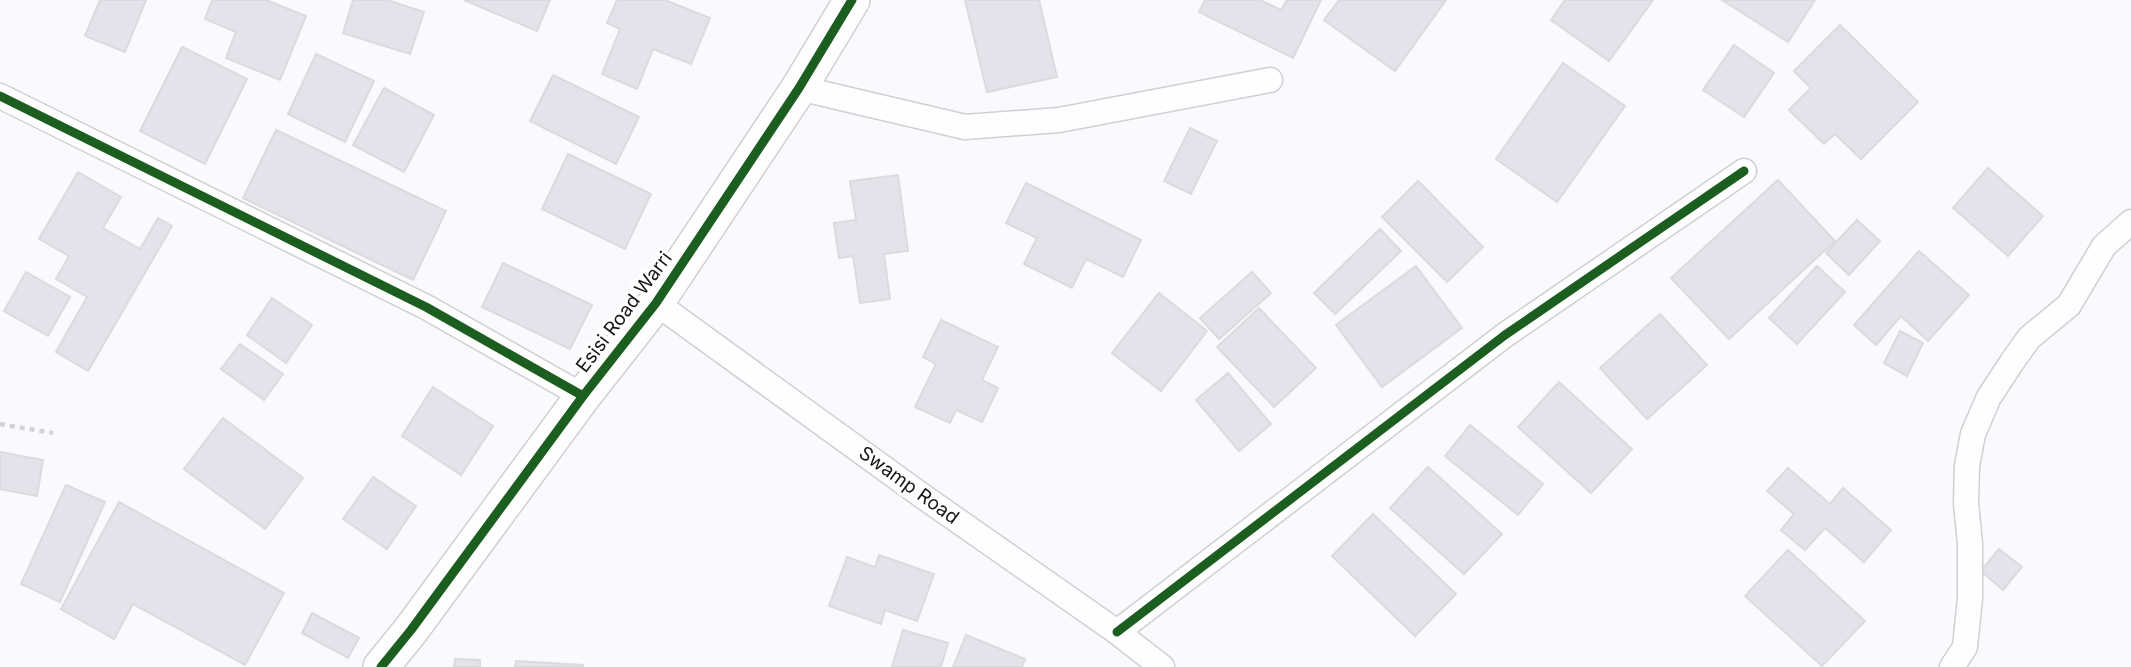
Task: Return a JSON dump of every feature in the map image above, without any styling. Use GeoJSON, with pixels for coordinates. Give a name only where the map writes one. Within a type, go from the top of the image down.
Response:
{"type":"FeatureCollection","features":[{"type":"Feature","properties":{"kind":"street","name":"Esisi Road Warri"},"geometry":{"type":"LineString","coordinates":[[381,667],[583,396],[656,303],[799,88],[852,0]]}},
{"type":"Feature","properties":{"kind":"street"},"geometry":{"type":"LineString","coordinates":[[799,88],[965,127],[1059,120],[1270,80]]}},
{"type":"Feature","properties":{"kind":"street"},"geometry":{"type":"LineString","coordinates":[[0,96],[426,307],[583,396]]}},
{"type":"Feature","properties":{"kind":"street"},"geometry":{"type":"LineString","coordinates":[[1117,632],[1505,335],[1744,171]]}},
{"type":"Feature","properties":{"kind":"street"},"geometry":{"type":"LineString","coordinates":[[1952,667],[1965,647],[1970,598],[1966,467],[1973,434],[1989,397],[2029,338],[2069,305],[2104,246],[2131,222]]}},
{"type":"Feature","properties":{"kind":"street","name":"Swamp Road"},"geometry":{"type":"LineString","coordinates":[[656,303],[921,495],[1117,632],[1162,667]]}},
{"type":"Feature","properties":{"kind":"path"},"geometry":{"type":"LineString","coordinates":[[0,424],[53,433]]}},
{"type":"Feature","properties":{"kind":"building"},"geometry":{"type":"Polygon","coordinates":[[[100,0],[146,0],[125,52],[85,36],[100,0]]]}},
{"type":"Feature","properties":{"kind":"building"},"geometry":{"type":"Polygon","coordinates":[[[212,0],[266,0],[306,16],[280,80],[226,58],[236,32],[205,19],[212,0]]]}},
{"type":"Feature","properties":{"kind":"building"},"geometry":{"type":"Polygon","coordinates":[[[353,0],[387,0],[424,12],[410,54],[343,33],[353,0]]]}},
{"type":"Feature","properties":{"kind":"building"},"geometry":{"type":"Polygon","coordinates":[[[464,0],[550,0],[537,31],[464,0]]]}},
{"type":"Feature","properties":{"kind":"building"},"geometry":{"type":"Polygon","coordinates":[[[617,0],[665,0],[710,18],[691,64],[653,49],[637,89],[602,74],[620,29],[607,23],[617,0]]]}},
{"type":"Feature","properties":{"kind":"building"},"geometry":{"type":"Polygon","coordinates":[[[965,0],[1039,0],[1057,77],[987,92],[965,0]]]}},
{"type":"Feature","properties":{"kind":"building"},"geometry":{"type":"Polygon","coordinates":[[[1205,0],[1260,0],[1281,10],[1287,0],[1321,0],[1293,58],[1199,12],[1205,0]]]}},
{"type":"Feature","properties":{"kind":"building"},"geometry":{"type":"Polygon","coordinates":[[[1339,0],[1446,0],[1395,71],[1324,20],[1339,0]]]}},
{"type":"Feature","properties":{"kind":"building"},"geometry":{"type":"Polygon","coordinates":[[[1565,0],[1653,0],[1609,61],[1551,20],[1565,0]]]}},
{"type":"Feature","properties":{"kind":"building"},"geometry":{"type":"Polygon","coordinates":[[[1722,0],[1815,0],[1788,42],[1722,0]]]}},
{"type":"Feature","properties":{"kind":"building"},"geometry":{"type":"Polygon","coordinates":[[[1840,25],[1918,102],[1861,159],[1835,134],[1824,144],[1789,110],[1811,88],[1794,71],[1840,25]]]}},
{"type":"Feature","properties":{"kind":"building"},"geometry":{"type":"Polygon","coordinates":[[[1734,45],[1774,73],[1744,117],[1703,90],[1734,45]]]}},
{"type":"Feature","properties":{"kind":"building"},"geometry":{"type":"Polygon","coordinates":[[[182,47],[247,79],[205,164],[140,131],[182,47]]]}},
{"type":"Feature","properties":{"kind":"building"},"geometry":{"type":"Polygon","coordinates":[[[316,54],[374,81],[345,142],[288,114],[316,54]]]}},
{"type":"Feature","properties":{"kind":"building"},"geometry":{"type":"Polygon","coordinates":[[[1563,63],[1625,106],[1557,202],[1496,159],[1563,63]]]}},
{"type":"Feature","properties":{"kind":"building"},"geometry":{"type":"Polygon","coordinates":[[[553,75],[639,117],[616,164],[530,121],[553,75]]]}},
{"type":"Feature","properties":{"kind":"building"},"geometry":{"type":"Polygon","coordinates":[[[384,88],[434,115],[404,172],[353,145],[384,88]]]}},
{"type":"Feature","properties":{"kind":"building"},"geometry":{"type":"Polygon","coordinates":[[[1190,128],[1217,141],[1191,194],[1164,181],[1190,128]]]}},
{"type":"Feature","properties":{"kind":"building"},"geometry":{"type":"Polygon","coordinates":[[[276,130],[446,211],[413,280],[243,198],[276,130]]]}},
{"type":"Feature","properties":{"kind":"building"},"geometry":{"type":"Polygon","coordinates":[[[568,154],[651,194],[625,249],[542,209],[568,154]]]}},
{"type":"Feature","properties":{"kind":"building"},"geometry":{"type":"Polygon","coordinates":[[[1988,168],[2043,216],[2008,256],[1953,208],[1988,168]]]}},
{"type":"Feature","properties":{"kind":"building"},"geometry":{"type":"Polygon","coordinates":[[[78,172],[121,197],[103,228],[140,249],[158,218],[172,226],[88,371],[56,352],[87,297],[56,279],[69,256],[39,239],[78,172]]]}},
{"type":"Feature","properties":{"kind":"building"},"geometry":{"type":"Polygon","coordinates":[[[898,175],[908,251],[884,254],[890,299],[860,303],[853,256],[839,258],[834,223],[856,220],[850,181],[898,175]]]}},
{"type":"Feature","properties":{"kind":"building"},"geometry":{"type":"Polygon","coordinates":[[[1778,180],[1835,241],[1729,339],[1671,278],[1778,180]]]}},
{"type":"Feature","properties":{"kind":"building"},"geometry":{"type":"Polygon","coordinates":[[[1418,181],[1483,247],[1447,282],[1382,217],[1418,181]]]}},
{"type":"Feature","properties":{"kind":"building"},"geometry":{"type":"Polygon","coordinates":[[[1026,183],[1141,240],[1123,277],[1086,259],[1072,288],[1024,264],[1037,238],[1006,223],[1026,183]]]}},
{"type":"Feature","properties":{"kind":"building"},"geometry":{"type":"Polygon","coordinates":[[[1857,220],[1880,241],[1849,275],[1826,253],[1857,220]]]}},
{"type":"Feature","properties":{"kind":"building"},"geometry":{"type":"Polygon","coordinates":[[[1380,229],[1401,251],[1335,314],[1314,293],[1380,229]]]}},
{"type":"Feature","properties":{"kind":"building"},"geometry":{"type":"Polygon","coordinates":[[[1919,251],[1969,295],[1928,341],[1901,316],[1876,345],[1854,325],[1919,251]]]}},
{"type":"Feature","properties":{"kind":"building"},"geometry":{"type":"Polygon","coordinates":[[[503,263],[592,305],[570,349],[482,307],[503,263]]]}},
{"type":"Feature","properties":{"kind":"building"},"geometry":{"type":"Polygon","coordinates":[[[1416,266],[1462,328],[1382,387],[1336,325],[1416,266]]]}},
{"type":"Feature","properties":{"kind":"building"},"geometry":{"type":"Polygon","coordinates":[[[1817,266],[1845,292],[1797,344],[1769,318],[1817,266]]]}},
{"type":"Feature","properties":{"kind":"building"},"geometry":{"type":"Polygon","coordinates":[[[26,272],[70,297],[48,336],[4,311],[26,272]]]}},
{"type":"Feature","properties":{"kind":"building"},"geometry":{"type":"Polygon","coordinates":[[[1252,272],[1271,293],[1219,339],[1200,318],[1252,272]]]}},
{"type":"Feature","properties":{"kind":"building"},"geometry":{"type":"Polygon","coordinates":[[[1159,293],[1207,331],[1161,391],[1112,353],[1159,293]]]}},
{"type":"Feature","properties":{"kind":"building"},"geometry":{"type":"Polygon","coordinates":[[[272,298],[312,325],[286,363],[247,335],[272,298]]]}},
{"type":"Feature","properties":{"kind":"building"},"geometry":{"type":"Polygon","coordinates":[[[1259,308],[1316,368],[1274,407],[1217,347],[1259,308]]]}},
{"type":"Feature","properties":{"kind":"building"},"geometry":{"type":"Polygon","coordinates":[[[1660,314],[1707,365],[1647,419],[1600,368],[1660,314]]]}},
{"type":"Feature","properties":{"kind":"building"},"geometry":{"type":"Polygon","coordinates":[[[941,320],[998,347],[982,380],[998,388],[982,422],[956,410],[950,423],[915,407],[936,364],[923,357],[941,320]]]}},
{"type":"Feature","properties":{"kind":"building"},"geometry":{"type":"Polygon","coordinates":[[[1900,331],[1923,343],[1907,376],[1884,363],[1900,331]]]}},
{"type":"Feature","properties":{"kind":"building"},"geometry":{"type":"Polygon","coordinates":[[[240,344],[283,374],[264,400],[221,369],[240,344]]]}},
{"type":"Feature","properties":{"kind":"building"},"geometry":{"type":"Polygon","coordinates":[[[1228,373],[1271,424],[1239,451],[1196,400],[1228,373]]]}},
{"type":"Feature","properties":{"kind":"building"},"geometry":{"type":"Polygon","coordinates":[[[1559,382],[1632,449],[1591,493],[1518,427],[1559,382]]]}},
{"type":"Feature","properties":{"kind":"building"},"geometry":{"type":"Polygon","coordinates":[[[433,387],[493,426],[461,475],[402,436],[433,387]]]}},
{"type":"Feature","properties":{"kind":"building"},"geometry":{"type":"Polygon","coordinates":[[[223,418],[303,478],[265,529],[184,469],[223,418]]]}},
{"type":"Feature","properties":{"kind":"building"},"geometry":{"type":"Polygon","coordinates":[[[1470,425],[1543,484],[1518,515],[1445,456],[1470,425]]]}},
{"type":"Feature","properties":{"kind":"building"},"geometry":{"type":"Polygon","coordinates":[[[0,452],[43,460],[37,496],[0,489],[0,452]]]}},
{"type":"Feature","properties":{"kind":"building"},"geometry":{"type":"Polygon","coordinates":[[[1428,467],[1502,534],[1464,574],[1390,508],[1428,467]]]}},
{"type":"Feature","properties":{"kind":"building"},"geometry":{"type":"Polygon","coordinates":[[[1788,468],[1830,504],[1843,488],[1891,530],[1864,562],[1825,528],[1805,550],[1781,530],[1794,514],[1767,491],[1788,468]]]}},
{"type":"Feature","properties":{"kind":"building"},"geometry":{"type":"Polygon","coordinates":[[[373,477],[416,506],[387,549],[343,519],[373,477]]]}},
{"type":"Feature","properties":{"kind":"building"},"geometry":{"type":"Polygon","coordinates":[[[66,485],[105,502],[60,602],[21,584],[66,485]]]}},
{"type":"Feature","properties":{"kind":"building"},"geometry":{"type":"Polygon","coordinates":[[[119,502],[284,593],[245,665],[133,604],[114,639],[61,609],[119,502]]]}},
{"type":"Feature","properties":{"kind":"building"},"geometry":{"type":"Polygon","coordinates":[[[1373,514],[1456,594],[1415,636],[1332,556],[1373,514]]]}},
{"type":"Feature","properties":{"kind":"building"},"geometry":{"type":"Polygon","coordinates":[[[1999,549],[2022,567],[2003,590],[1981,571],[1999,549]]]}},
{"type":"Feature","properties":{"kind":"building"},"geometry":{"type":"Polygon","coordinates":[[[1788,550],[1865,621],[1822,666],[1745,596],[1788,550]]]}},
{"type":"Feature","properties":{"kind":"building"},"geometry":{"type":"Polygon","coordinates":[[[879,555],[934,574],[917,621],[885,610],[881,624],[829,606],[847,557],[875,567],[879,555]]]}},
{"type":"Feature","properties":{"kind":"building"},"geometry":{"type":"Polygon","coordinates":[[[312,613],[359,638],[348,658],[302,633],[312,613]]]}},
{"type":"Feature","properties":{"kind":"building"},"geometry":{"type":"Polygon","coordinates":[[[903,630],[948,643],[941,667],[892,667],[903,630]]]}},
{"type":"Feature","properties":{"kind":"building"},"geometry":{"type":"Polygon","coordinates":[[[966,635],[1025,659],[1022,667],[953,667],[966,635]]]}},
{"type":"Feature","properties":{"kind":"building"},"geometry":{"type":"Polygon","coordinates":[[[455,659],[480,660],[480,667],[454,667],[455,659]]]}},
{"type":"Feature","properties":{"kind":"building"},"geometry":{"type":"Polygon","coordinates":[[[516,661],[583,665],[583,667],[515,667],[516,661]]]}},
{"type":"Feature","properties":{"kind":"cycle path"},"geometry":{"type":"LineString","coordinates":[[381,667],[583,396],[656,303],[799,88],[852,0]]}},
{"type":"Feature","properties":{"kind":"cycle path"},"geometry":{"type":"LineString","coordinates":[[0,96],[426,307],[583,396]]}},
{"type":"Feature","properties":{"kind":"cycle path"},"geometry":{"type":"LineString","coordinates":[[1117,632],[1505,335],[1744,171]]}}]}
